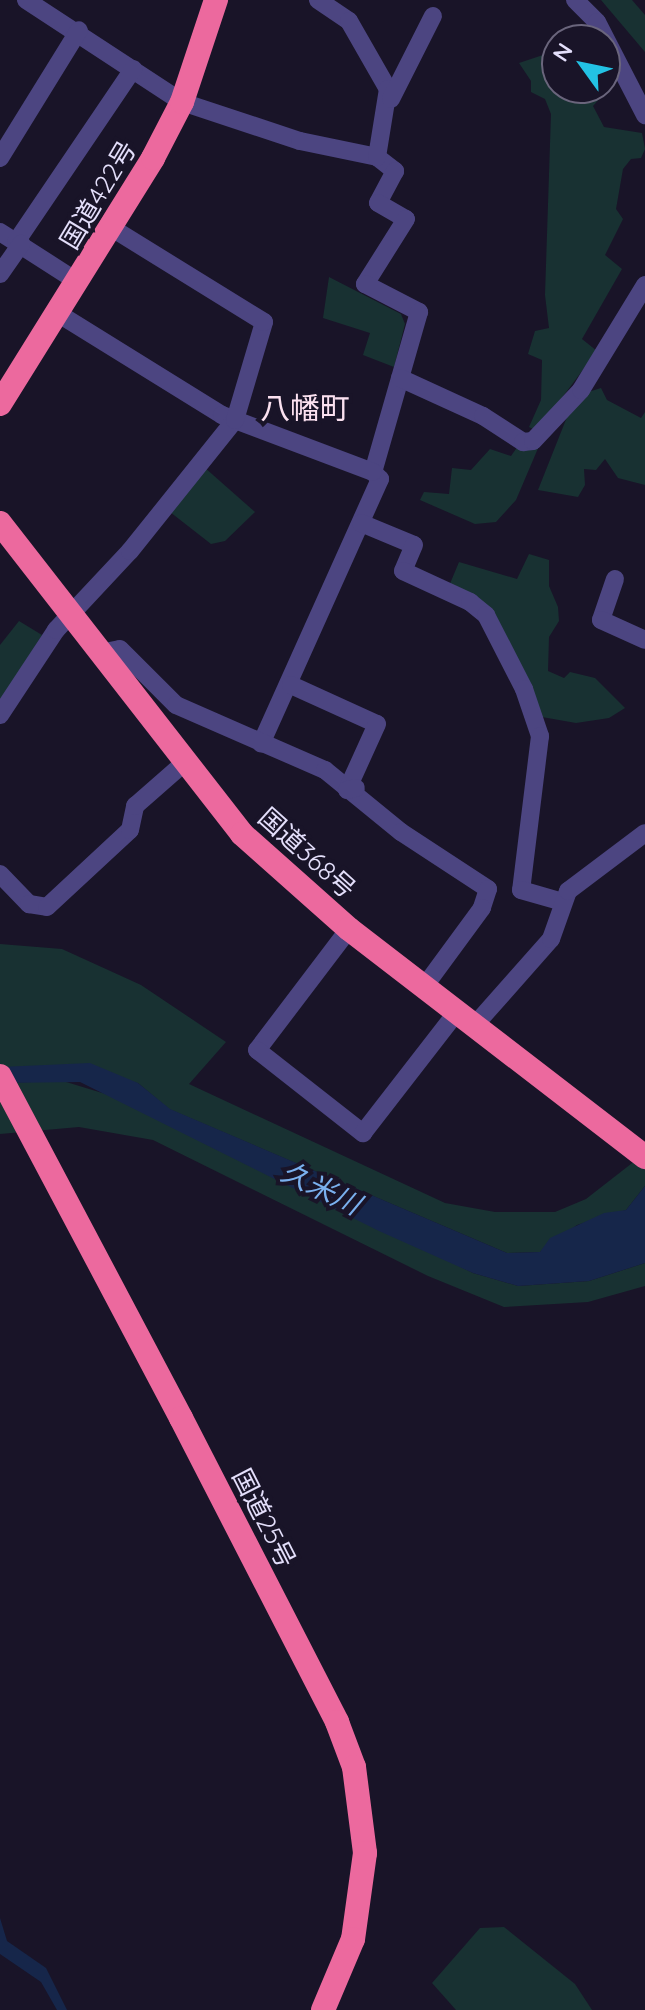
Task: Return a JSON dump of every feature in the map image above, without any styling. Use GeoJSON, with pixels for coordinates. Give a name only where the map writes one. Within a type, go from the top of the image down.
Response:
{"type":"FeatureCollection","features":[{"type":"Feature","properties":{"kind":"highway","name":"国道422号"},"geometry":{"type":"LineString","coordinates":[[0,404],[112,228],[182,102],[216,0]]}},
{"type":"Feature","properties":{"kind":"highway","name":"国道368号"},"geometry":{"type":"LineString","coordinates":[[0,523],[183,764],[242,834],[349,929],[643,1155]]}},
{"type":"Feature","properties":{"kind":"highway","name":"国道25号"},"geometry":{"type":"LineString","coordinates":[[0,1076],[224,1501],[337,1722],[354,1767],[365,1853],[353,1939],[323,2010]]}},
{"type":"Feature","properties":{"kind":"street"},"geometry":{"type":"LineString","coordinates":[[26,0],[79,30],[182,102],[300,141],[377,157],[395,171],[378,203],[406,219],[365,284],[419,312],[373,472]]}},
{"type":"Feature","properties":{"kind":"street"},"geometry":{"type":"LineString","coordinates":[[318,0],[349,21],[391,99]]}},
{"type":"Feature","properties":{"kind":"street"},"geometry":{"type":"LineString","coordinates":[[575,0],[597,22],[645,115]]}},
{"type":"Feature","properties":{"kind":"street"},"geometry":{"type":"LineString","coordinates":[[377,157],[391,99],[433,16]]}},
{"type":"Feature","properties":{"kind":"street"},"geometry":{"type":"LineString","coordinates":[[0,158],[79,30]]}},
{"type":"Feature","properties":{"kind":"street"},"geometry":{"type":"LineString","coordinates":[[0,274],[13,239],[133,69]]}},
{"type":"Feature","properties":{"kind":"street"},"geometry":{"type":"LineString","coordinates":[[0,715],[71,614],[130,551],[235,420],[264,322],[112,228]]}},
{"type":"Feature","properties":{"kind":"street"},"geometry":{"type":"LineString","coordinates":[[13,239],[78,282]]}},
{"type":"Feature","properties":{"kind":"street"},"geometry":{"type":"LineString","coordinates":[[400,378],[483,416],[523,442],[533,441],[581,390],[638,316],[645,285]]}},
{"type":"Feature","properties":{"kind":"street"},"geometry":{"type":"LineString","coordinates":[[59,314],[235,420],[373,472],[380,479],[291,685],[261,744]]}},
{"type":"Feature","properties":{"kind":"street"},"geometry":{"type":"LineString","coordinates":[[361,523],[414,545],[403,571],[470,602],[486,615],[524,689],[540,736],[521,890],[563,902]]}},
{"type":"Feature","properties":{"kind":"street"},"geometry":{"type":"LineString","coordinates":[[615,579],[601,620],[645,640]]}},
{"type":"Feature","properties":{"kind":"street"},"geometry":{"type":"LineString","coordinates":[[100,653],[120,649],[176,705],[325,770],[488,889],[482,908],[424,987]]}},
{"type":"Feature","properties":{"kind":"street"},"geometry":{"type":"LineString","coordinates":[[291,685],[377,724],[352,789]]}},
{"type":"Feature","properties":{"kind":"street"},"geometry":{"type":"LineString","coordinates":[[0,874],[29,904],[47,907],[130,830],[135,806],[183,764]]}},
{"type":"Feature","properties":{"kind":"street"},"geometry":{"type":"LineString","coordinates":[[349,929],[257,1050],[363,1133],[466,1019],[551,939],[563,902],[581,879],[645,833]]}},
{"type":"Feature","properties":{"kind":"green space"},"geometry":{"type":"Polygon","coordinates":[[[601,0],[632,0],[645,15],[645,52],[601,0]]]}},
{"type":"Feature","properties":{"kind":"green space"},"geometry":{"type":"Polygon","coordinates":[[[541,56],[541,97],[531,92],[531,81],[519,63],[541,56]]]}},
{"type":"Feature","properties":{"kind":"green space"},"geometry":{"type":"Polygon","coordinates":[[[547,104],[595,104],[604,127],[642,133],[645,149],[641,158],[631,159],[623,169],[616,209],[623,219],[605,255],[622,269],[582,339],[597,351],[537,431],[529,427],[541,400],[542,360],[528,354],[535,331],[549,328],[545,295],[551,114],[547,104]]]}},
{"type":"Feature","properties":{"kind":"green space"},"geometry":{"type":"Polygon","coordinates":[[[329,277],[401,314],[405,324],[394,367],[363,355],[370,333],[323,318],[329,277]]]}},
{"type":"Feature","properties":{"kind":"green space"},"geometry":{"type":"Polygon","coordinates":[[[601,388],[607,400],[641,418],[645,412],[645,485],[618,478],[605,459],[596,470],[584,469],[585,485],[578,497],[538,490],[567,417],[585,393],[601,388]]]}},
{"type":"Feature","properties":{"kind":"green space"},"geometry":{"type":"Polygon","coordinates":[[[518,446],[539,446],[516,500],[496,522],[475,524],[420,500],[424,492],[449,494],[452,468],[471,470],[490,449],[511,456],[518,446]]]}},
{"type":"Feature","properties":{"kind":"green space"},"geometry":{"type":"Polygon","coordinates":[[[204,467],[255,512],[225,541],[211,544],[170,512],[204,467]]]}},
{"type":"Feature","properties":{"kind":"green space"},"geometry":{"type":"Polygon","coordinates":[[[529,554],[549,560],[549,586],[558,607],[559,621],[549,637],[548,671],[564,678],[570,672],[595,678],[625,708],[609,718],[576,723],[542,717],[512,654],[449,586],[459,562],[517,579],[529,554]]]}},
{"type":"Feature","properties":{"kind":"green space"},"geometry":{"type":"Polygon","coordinates":[[[19,621],[42,635],[0,702],[0,645],[19,621]]]}},
{"type":"Feature","properties":{"kind":"green space"},"geometry":{"type":"Polygon","coordinates":[[[0,944],[62,949],[141,985],[226,1042],[189,1084],[445,1203],[495,1212],[555,1212],[586,1199],[645,1153],[645,1186],[626,1210],[577,1225],[540,1252],[507,1253],[169,1109],[138,1083],[0,1067],[0,944]]]}},
{"type":"Feature","properties":{"kind":"green space"},"geometry":{"type":"Polygon","coordinates":[[[63,1081],[112,1096],[473,1273],[518,1286],[589,1281],[645,1263],[645,1286],[588,1302],[504,1307],[428,1276],[153,1140],[79,1127],[0,1134],[0,1083],[63,1081]]]}},
{"type":"Feature","properties":{"kind":"green space"},"geometry":{"type":"Polygon","coordinates":[[[504,1927],[575,1984],[592,2010],[456,2010],[432,1983],[480,1928],[504,1927]]]}},
{"type":"Feature","properties":{"kind":"water","name":"久米川"},"geometry":{"type":"Polygon","coordinates":[[[90,1063],[138,1083],[170,1109],[507,1253],[540,1252],[550,1238],[604,1213],[626,1210],[645,1186],[645,1263],[589,1281],[518,1286],[473,1273],[379,1231],[80,1082],[0,1083],[0,1067],[90,1063]]]}},
{"type":"Feature","properties":{"kind":"water"},"geometry":{"type":"Polygon","coordinates":[[[0,1918],[7,1941],[46,1968],[67,2010],[57,2010],[41,1982],[0,1954],[0,1918]]]}},
{"type":"Feature","properties":{"kind":"district","name":"八幡町"},"geometry":{"type":"Point","coordinates":[305,408]}}]}
